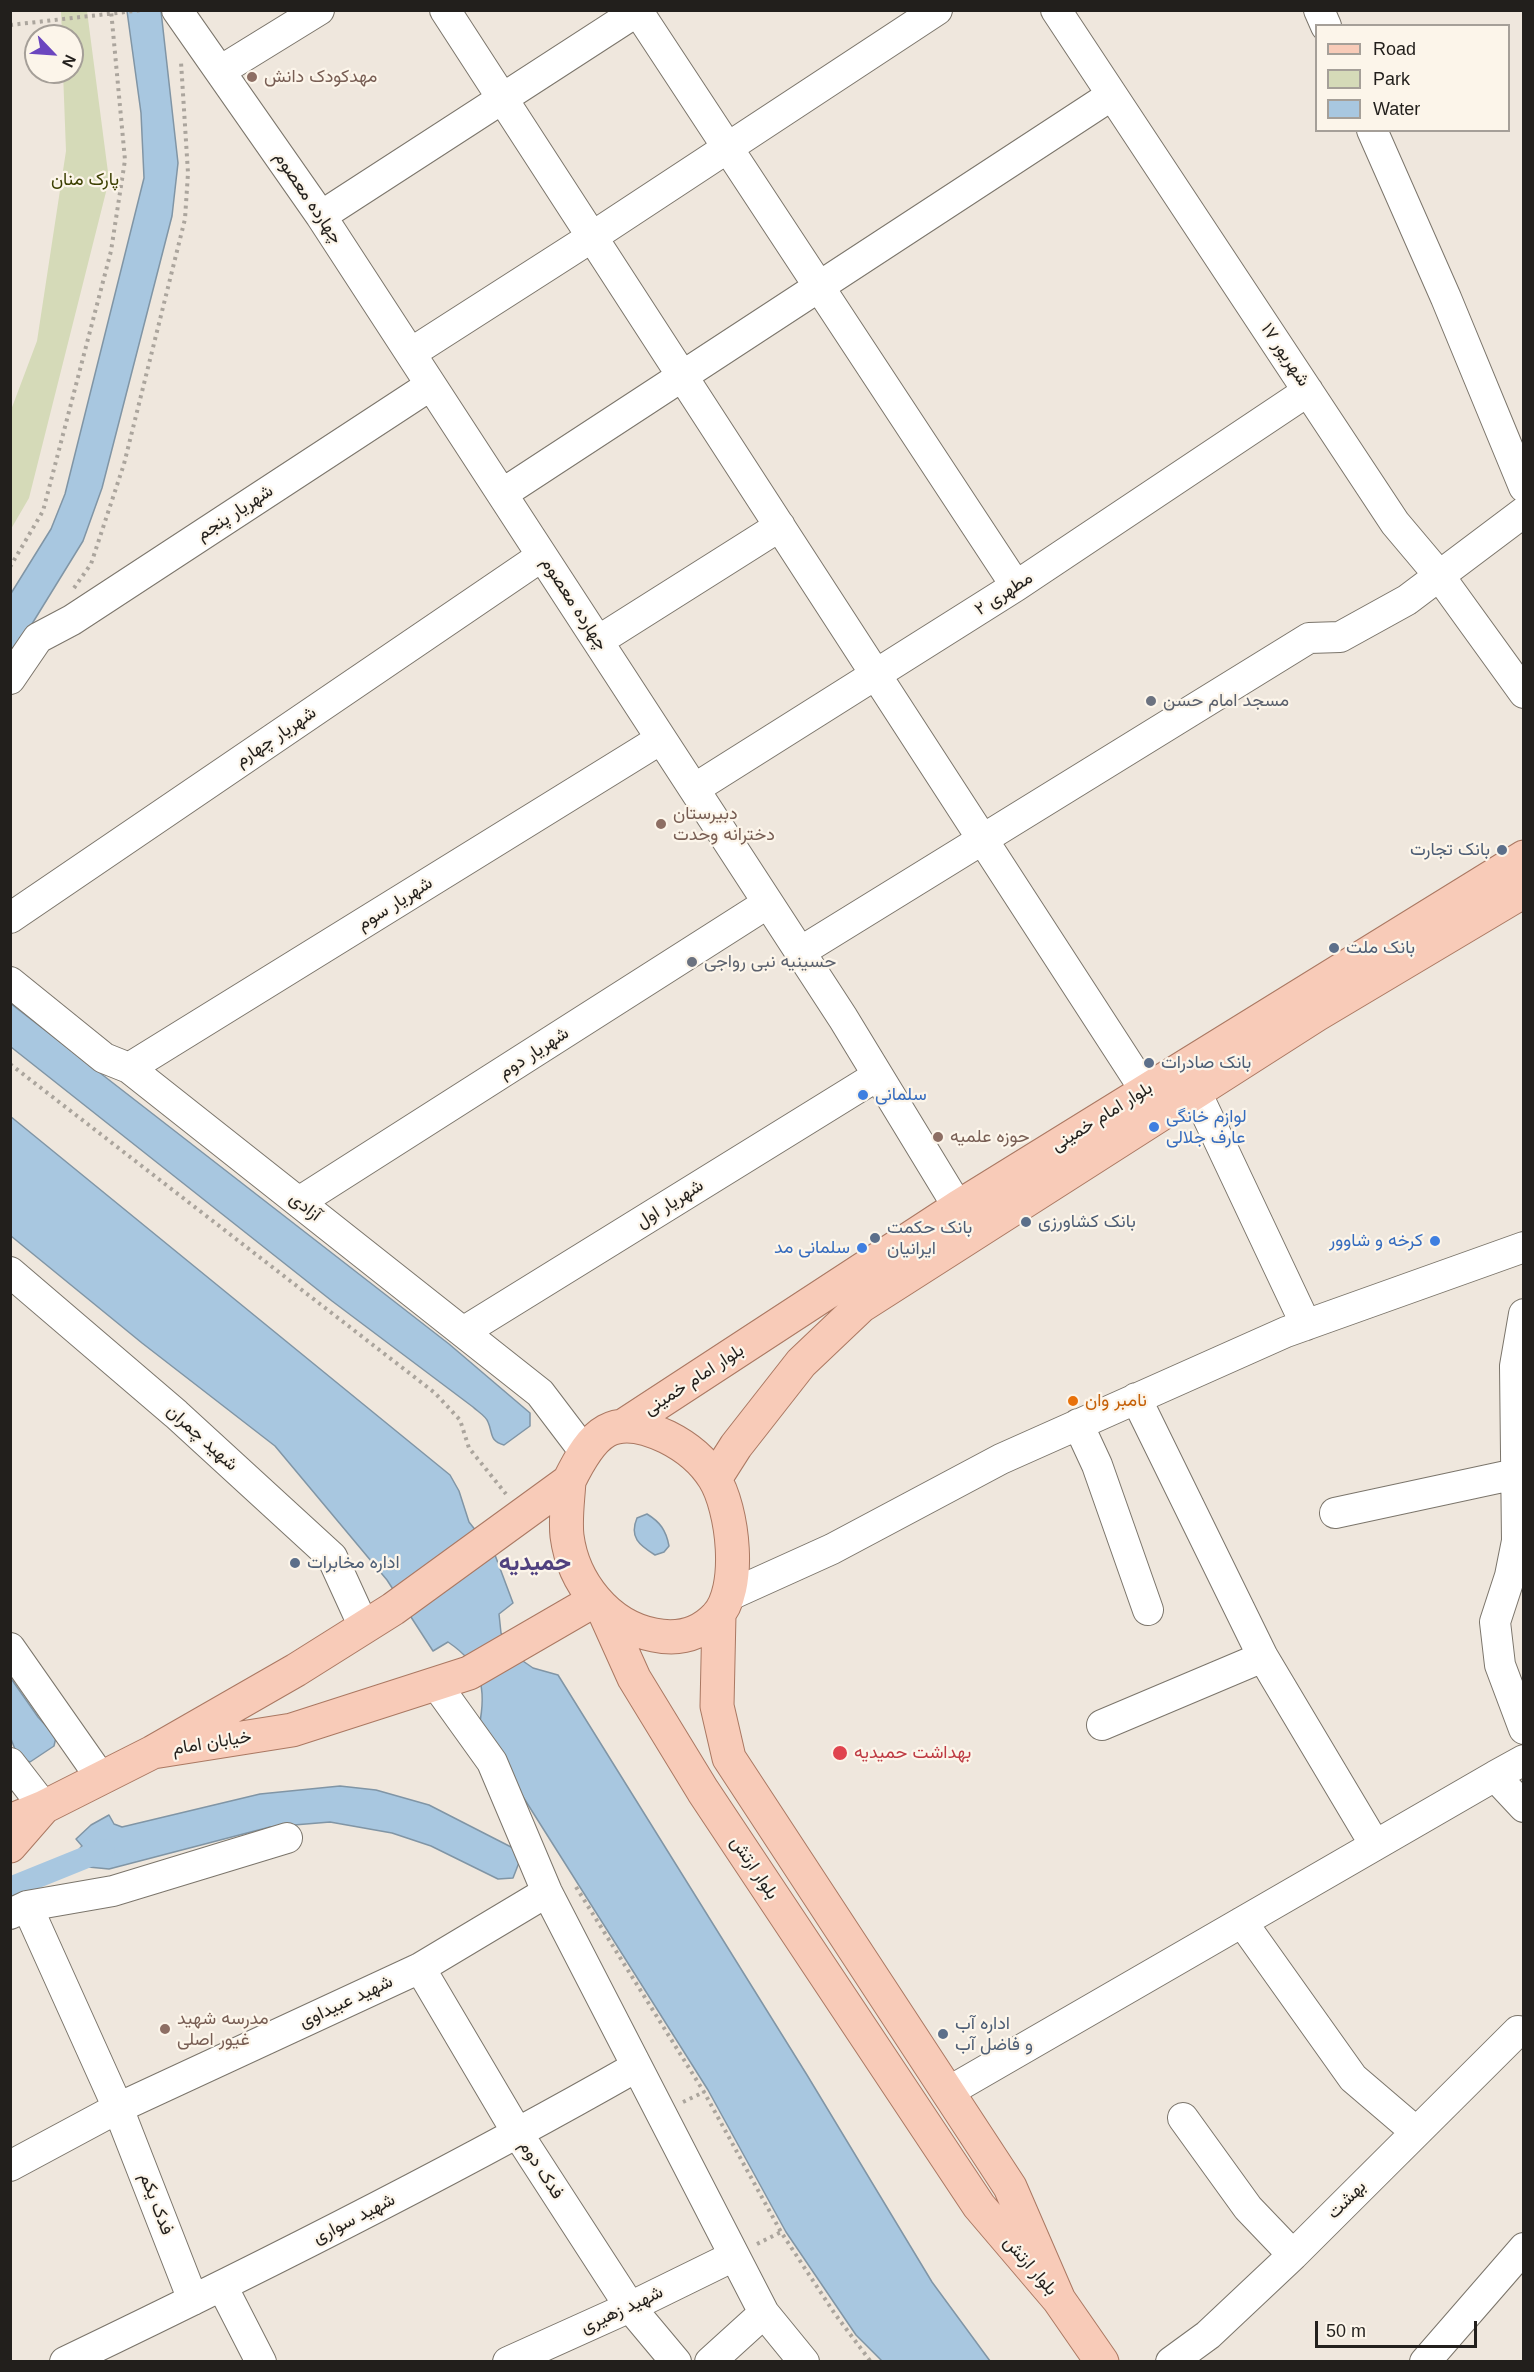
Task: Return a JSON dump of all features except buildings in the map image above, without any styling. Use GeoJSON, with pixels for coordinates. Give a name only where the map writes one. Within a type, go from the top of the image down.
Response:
{"type":"FeatureCollection","features":[{"type":"Feature","properties":{"kind":"main road","name":"بلوار امام خمینی"},"geometry":{"type":"LineString","coordinates":[[626,1424],[958,1207],[1524,857]]}},
{"type":"Feature","properties":{"kind":"main road","name":"بلوار امام خمینی"},"geometry":{"type":"LineString","coordinates":[[715,1479],[736,1446],[801,1363],[861,1306],[1316,1015],[1524,891]]}},
{"type":"Feature","properties":{"kind":"main road"},"geometry":{"type":"LineString","coordinates":[[626,1424],[643,1427],[676,1442],[694,1454],[715,1479],[732,1529],[733,1571],[723,1605],[706,1627],[693,1634],[661,1636],[640,1632],[621,1623],[599,1604],[581,1578],[567,1536],[569,1481],[584,1451],[596,1438],[609,1430],[626,1424]]}},
{"type":"Feature","properties":{"kind":"main road","name":"خیابان امام"},"geometry":{"type":"LineString","coordinates":[[153,1752],[296,1670],[393,1609],[569,1481]]}},
{"type":"Feature","properties":{"kind":"main road","name":"خیابان امام"},"geometry":{"type":"LineString","coordinates":[[153,1752],[292,1730],[436,1684],[469,1673],[513,1646],[599,1604]]}},
{"type":"Feature","properties":{"kind":"main road","name":"بلوار ارتش"},"geometry":{"type":"LineString","coordinates":[[599,1604],[634,1678],[703,1791],[978,2205],[1059,2300]]}},
{"type":"Feature","properties":{"kind":"main road","name":"بلوار ارتش"},"geometry":{"type":"LineString","coordinates":[[723,1605],[717,1706],[729,1758],[1010,2187],[1059,2300]]}},
{"type":"Feature","properties":{"kind":"main road"},"geometry":{"type":"LineString","coordinates":[[10,1821],[44,1807],[153,1752]]}},
{"type":"Feature","properties":{"kind":"main road"},"geometry":{"type":"LineString","coordinates":[[10,1846],[44,1807]]}},
{"type":"Feature","properties":{"kind":"main road"},"geometry":{"type":"LineString","coordinates":[[1059,2300],[1102,2361]]}},
{"type":"Feature","properties":{"kind":"street","name":"چهارده معصوم"},"geometry":{"type":"LineString","coordinates":[[177,10],[321,216],[411,353],[843,1018],[958,1207]]}},
{"type":"Feature","properties":{"kind":"street"},"geometry":{"type":"LineString","coordinates":[[220,71],[319,10]]}},
{"type":"Feature","properties":{"kind":"street"},"geometry":{"type":"LineString","coordinates":[[445,10],[1145,1090]]}},
{"type":"Feature","properties":{"kind":"street"},"geometry":{"type":"LineString","coordinates":[[411,353],[937,10]]}},
{"type":"Feature","properties":{"kind":"street","name":"۱۷ شهریور"},"geometry":{"type":"LineString","coordinates":[[1056,10],[1395,522],[1438,574],[1524,693]]}},
{"type":"Feature","properties":{"kind":"street"},"geometry":{"type":"LineString","coordinates":[[1319,10],[1325,24]]}},
{"type":"Feature","properties":{"kind":"street"},"geometry":{"type":"LineString","coordinates":[[321,216],[638,11],[1016,586]]}},
{"type":"Feature","properties":{"kind":"street"},"geometry":{"type":"LineString","coordinates":[[502,494],[1112,95]]}},
{"type":"Feature","properties":{"kind":"street"},"geometry":{"type":"LineString","coordinates":[[1373,132],[1446,298],[1524,487]]}},
{"type":"Feature","properties":{"kind":"street","name":"شهریار پنجم"},"geometry":{"type":"LineString","coordinates":[[10,679],[38,639],[72,621],[431,385]]}},
{"type":"Feature","properties":{"kind":"street","name":"مطهری ۲"},"geometry":{"type":"LineString","coordinates":[[694,789],[1016,586],[1308,391]]}},
{"type":"Feature","properties":{"kind":"street"},"geometry":{"type":"LineString","coordinates":[[800,952],[1310,638],[1340,637],[1407,600],[1438,574],[1524,512]]}},
{"type":"Feature","properties":{"kind":"street"},"geometry":{"type":"LineString","coordinates":[[598,641],[780,526]]}},
{"type":"Feature","properties":{"kind":"street","name":"شهریار چهارم"},"geometry":{"type":"LineString","coordinates":[[10,918],[542,556]]}},
{"type":"Feature","properties":{"kind":"street","name":"شهریار سوم"},"geometry":{"type":"LineString","coordinates":[[129,1068],[661,739]]}},
{"type":"Feature","properties":{"kind":"street","name":"شهریار دوم"},"geometry":{"type":"LineString","coordinates":[[299,1202],[768,903]]}},
{"type":"Feature","properties":{"kind":"street","name":"آزادی"},"geometry":{"type":"LineString","coordinates":[[10,981],[104,1058],[129,1068],[540,1393],[584,1451]]}},
{"type":"Feature","properties":{"kind":"street","name":"شهریار اول"},"geometry":{"type":"LineString","coordinates":[[463,1332],[877,1076]]}},
{"type":"Feature","properties":{"kind":"street"},"geometry":{"type":"LineString","coordinates":[[1196,1092],[1306,1325]]}},
{"type":"Feature","properties":{"kind":"street"},"geometry":{"type":"LineString","coordinates":[[723,1605],[1001,1459],[1136,1398],[1306,1325],[1524,1247]]}},
{"type":"Feature","properties":{"kind":"street","name":"شهید چمران"},"geometry":{"type":"LineString","coordinates":[[10,1272],[176,1414],[332,1557],[364,1627]]}},
{"type":"Feature","properties":{"kind":"street"},"geometry":{"type":"LineString","coordinates":[[1524,1314],[1515,1366],[1519,1466],[1517,1541],[1510,1576],[1495,1622],[1500,1665],[1524,1729]]}},
{"type":"Feature","properties":{"kind":"street"},"geometry":{"type":"LineString","coordinates":[[1136,1398],[1263,1657],[1375,1845]]}},
{"type":"Feature","properties":{"kind":"street"},"geometry":{"type":"LineString","coordinates":[[1078,1424],[1097,1465],[1148,1610]]}},
{"type":"Feature","properties":{"kind":"street"},"geometry":{"type":"LineString","coordinates":[[1335,1513],[1519,1466]]}},
{"type":"Feature","properties":{"kind":"street"},"geometry":{"type":"LineString","coordinates":[[10,1648],[101,1778]]}},
{"type":"Feature","properties":{"kind":"street"},"geometry":{"type":"LineString","coordinates":[[1102,1725],[1263,1657]]}},
{"type":"Feature","properties":{"kind":"street"},"geometry":{"type":"LineString","coordinates":[[436,1684],[492,1762],[561,1889],[636,2067],[764,2313],[804,2361]]}},
{"type":"Feature","properties":{"kind":"street"},"geometry":{"type":"LineString","coordinates":[[948,2092],[1524,1760]]}},
{"type":"Feature","properties":{"kind":"street"},"geometry":{"type":"LineString","coordinates":[[10,1763],[44,1807]]}},
{"type":"Feature","properties":{"kind":"street"},"geometry":{"type":"LineString","coordinates":[[1496,1776],[1524,1807]]}},
{"type":"Feature","properties":{"kind":"street"},"geometry":{"type":"LineString","coordinates":[[19,1910],[113,1891],[287,1838]]}},
{"type":"Feature","properties":{"kind":"street","name":"شهید عبیداوی"},"geometry":{"type":"LineString","coordinates":[[10,2166],[118,2108],[420,1968],[561,1889]]}},
{"type":"Feature","properties":{"kind":"street","name":"فدک یکم"},"geometry":{"type":"LineString","coordinates":[[19,1910],[118,2108],[193,2300]]}},
{"type":"Feature","properties":{"kind":"street"},"geometry":{"type":"LineString","coordinates":[[1242,1922],[1353,2078],[1415,2131]]}},
{"type":"Feature","properties":{"kind":"street","name":"فدک دوم"},"geometry":{"type":"LineString","coordinates":[[420,1968],[518,2134],[630,2307],[676,2361]]}},
{"type":"Feature","properties":{"kind":"street","name":"بهشت"},"geometry":{"type":"LineString","coordinates":[[1171,2361],[1208,2336],[1293,2255],[1415,2131],[1518,2031]]}},
{"type":"Feature","properties":{"kind":"street","name":"شهید سواری"},"geometry":{"type":"LineString","coordinates":[[65,2361],[222,2286],[518,2134],[636,2067]]}},
{"type":"Feature","properties":{"kind":"street"},"geometry":{"type":"LineString","coordinates":[[1183,2118],[1248,2208],[1293,2255]]}},
{"type":"Feature","properties":{"kind":"street"},"geometry":{"type":"LineString","coordinates":[[1425,2361],[1524,2248]]}},
{"type":"Feature","properties":{"kind":"street","name":"شهید زهیری"},"geometry":{"type":"LineString","coordinates":[[508,2361],[630,2307],[734,2256]]}},
{"type":"Feature","properties":{"kind":"street"},"geometry":{"type":"LineString","coordinates":[[222,2286],[261,2361]]}},
{"type":"Feature","properties":{"kind":"street"},"geometry":{"type":"LineString","coordinates":[[711,2361],[764,2313]]}},
{"type":"Feature","properties":{"kind":"path"},"geometry":{"type":"LineString","coordinates":[[10,25],[143,10]]}},
{"type":"Feature","properties":{"kind":"path"},"geometry":{"type":"LineString","coordinates":[[10,567],[43,511],[111,251],[125,160],[112,12]]}},
{"type":"Feature","properties":{"kind":"path"},"geometry":{"type":"LineString","coordinates":[[71,592],[91,564],[123,465],[185,219],[188,173],[180,54]]}},
{"type":"Feature","properties":{"kind":"path"},"geometry":{"type":"LineString","coordinates":[[10,1064],[435,1393],[460,1420],[469,1448],[523,1515]]}},
{"type":"Feature","properties":{"kind":"path"},"geometry":{"type":"LineString","coordinates":[[561,1889],[704,2092],[781,2232],[835,2314],[871,2361]]}},
{"type":"Feature","properties":{"kind":"green space","name":"پارک منان"},"geometry":{"type":"Polygon","coordinates":[[[61,11],[87,11],[109,180],[29,498],[11,529],[11,410],[37,341],[66,151],[63,84],[84,84],[84,24],[62,24],[61,11]]]}},
{"type":"Feature","properties":{"kind":"water"},"geometry":{"type":"Polygon","coordinates":[[[127,11],[161,11],[178,163],[172,216],[102,488],[83,541],[11,658],[10,595],[51,529],[65,494],[144,178],[141,113],[127,11]]]}},
{"type":"Feature","properties":{"kind":"water"},"geometry":{"type":"Polygon","coordinates":[[[10,1003],[449,1344],[530,1413],[530,1426],[504,1445],[496,1441],[487,1420],[473,1407],[332,1301],[11,1047],[10,1003]]]}},
{"type":"Feature","properties":{"kind":"water"},"geometry":{"type":"Polygon","coordinates":[[[10,1116],[450,1475],[459,1491],[469,1522],[495,1555],[513,1603],[499,1614],[501,1633],[520,1659],[533,1668],[558,1675],[807,2075],[932,2282],[990,2361],[882,2361],[856,2335],[786,2232],[708,2090],[479,1727],[482,1689],[475,1669],[448,1642],[433,1651],[387,1580],[275,1446],[142,1343],[11,1236],[10,1116]]]}},
{"type":"Feature","properties":{"kind":"water"},"geometry":{"type":"Polygon","coordinates":[[[647,1514],[662,1527],[669,1546],[664,1552],[655,1555],[640,1544],[634,1530],[637,1518],[647,1514]]]}},
{"type":"Feature","properties":{"kind":"water"},"geometry":{"type":"Polygon","coordinates":[[[10,1677],[38,1717],[56,1737],[54,1746],[30,1762],[18,1757],[11,1739],[10,1677]]]}},
{"type":"Feature","properties":{"kind":"water"},"geometry":{"type":"Polygon","coordinates":[[[340,1786],[376,1790],[429,1805],[513,1848],[520,1860],[513,1878],[498,1879],[431,1846],[392,1833],[330,1822],[270,1827],[109,1869],[78,1866],[73,1856],[82,1846],[76,1839],[91,1825],[109,1815],[114,1824],[122,1827],[260,1794],[340,1786]]]}},
{"type":"Feature","properties":{"kind":"waterway"},"geometry":{"type":"LineString","coordinates":[[10,1888],[104,1850]]}},
{"type":"Feature","properties":{"kind":"place","name":"مهدکودک دانش"},"geometry":{"type":"Point","coordinates":[252,77]}},
{"type":"Feature","properties":{"kind":"place","name":"مسجد امام حسن"},"geometry":{"type":"Point","coordinates":[1151,701]}},
{"type":"Feature","properties":{"kind":"place","name":"دبیرستان دخترانه وحدت"},"geometry":{"type":"Point","coordinates":[661,824]}},
{"type":"Feature","properties":{"kind":"place","name":"بانک تجارت"},"geometry":{"type":"Point","coordinates":[1502,850]}},
{"type":"Feature","properties":{"kind":"place","name":"بانک ملت"},"geometry":{"type":"Point","coordinates":[1334,948]}},
{"type":"Feature","properties":{"kind":"place","name":"حسینیه نبی رواجی"},"geometry":{"type":"Point","coordinates":[692,962]}},
{"type":"Feature","properties":{"kind":"place","name":"بانک صادرات"},"geometry":{"type":"Point","coordinates":[1149,1063]}},
{"type":"Feature","properties":{"kind":"place","name":"سلمانی"},"geometry":{"type":"Point","coordinates":[863,1095]}},
{"type":"Feature","properties":{"kind":"place","name":"لوازم خانگی عارف جلالی"},"geometry":{"type":"Point","coordinates":[1154,1127]}},
{"type":"Feature","properties":{"kind":"place","name":"حوزه علمیه"},"geometry":{"type":"Point","coordinates":[938,1137]}},
{"type":"Feature","properties":{"kind":"place","name":"بانک کشاورزی"},"geometry":{"type":"Point","coordinates":[1026,1222]}},
{"type":"Feature","properties":{"kind":"place","name":"بانک حکمت ایرانیان"},"geometry":{"type":"Point","coordinates":[875,1238]}},
{"type":"Feature","properties":{"kind":"place","name":"کرخه و شاوور"},"geometry":{"type":"Point","coordinates":[1435,1241]}},
{"type":"Feature","properties":{"kind":"place","name":"سلمانی مد"},"geometry":{"type":"Point","coordinates":[862,1248]}},
{"type":"Feature","properties":{"kind":"place","name":"نامبر وان"},"geometry":{"type":"Point","coordinates":[1073,1401]}},
{"type":"Feature","properties":{"kind":"place","name":"اداره مخابرات"},"geometry":{"type":"Point","coordinates":[295,1563]}},
{"type":"Feature","properties":{"kind":"place","name":"بهداشت حمیدیه"},"geometry":{"type":"Point","coordinates":[840,1753]}},
{"type":"Feature","properties":{"kind":"place","name":"مدرسه شهید غیور اصلی"},"geometry":{"type":"Point","coordinates":[165,2029]}},
{"type":"Feature","properties":{"kind":"place","name":"اداره آب و فاضل آب"},"geometry":{"type":"Point","coordinates":[943,2034]}},
{"type":"Feature","properties":{"kind":"district","name":"حمیدیه"},"geometry":{"type":"Point","coordinates":[535,1563]}}]}
